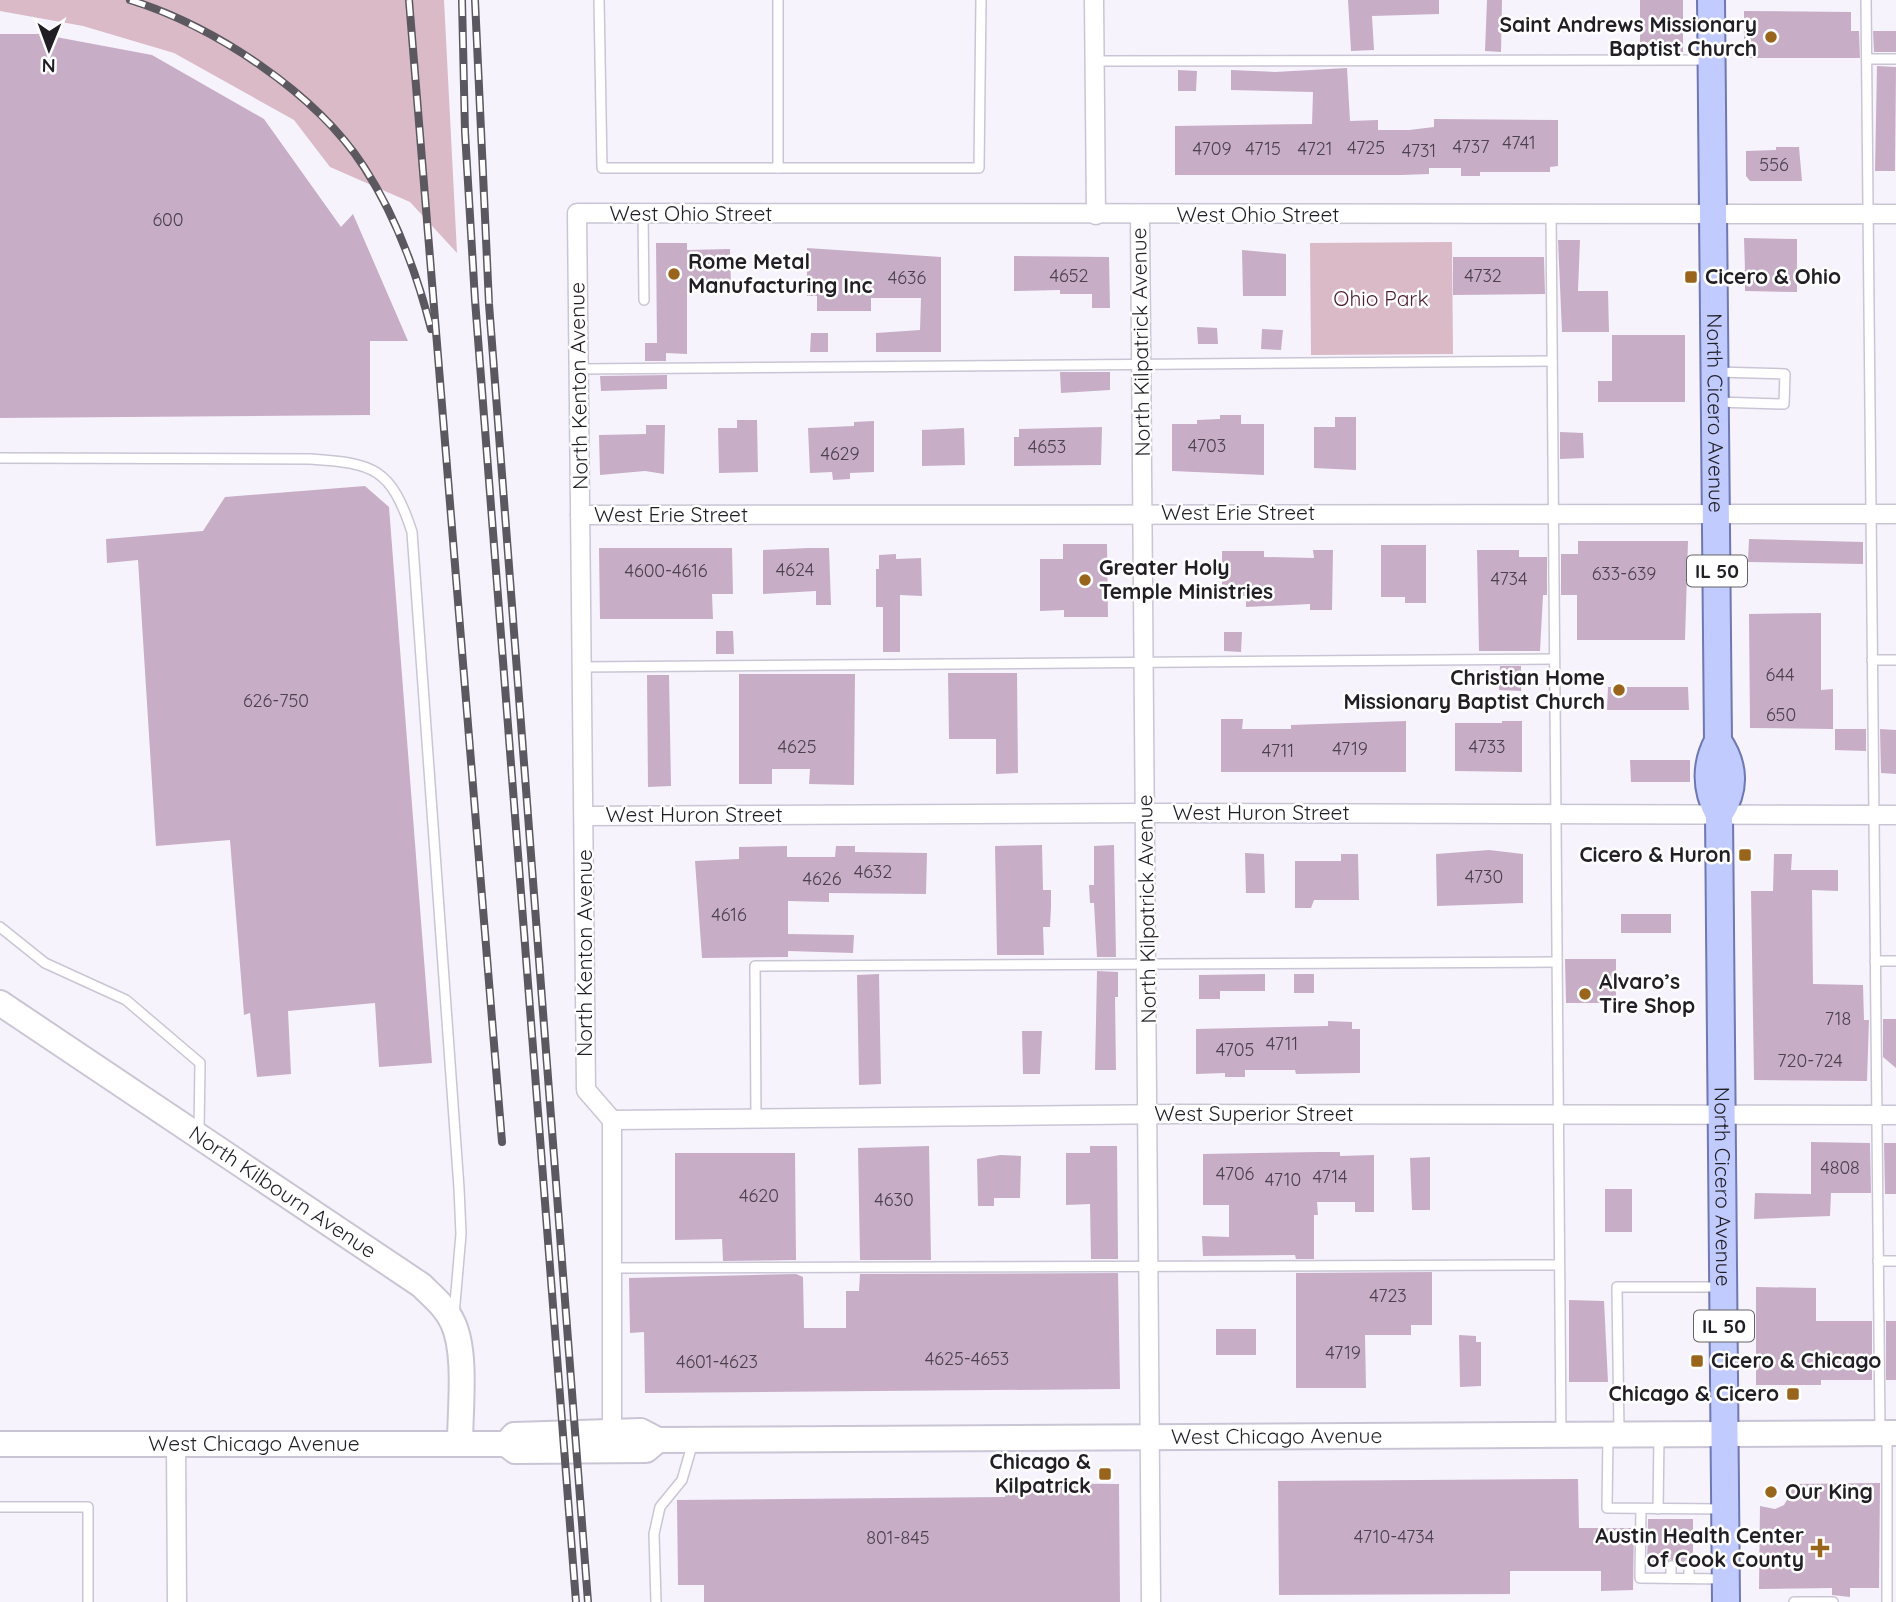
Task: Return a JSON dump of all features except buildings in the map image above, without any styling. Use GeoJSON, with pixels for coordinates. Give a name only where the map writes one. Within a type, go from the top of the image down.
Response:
{"type":"FeatureCollection","features":[{"type":"Feature","properties":{"kind":"main road","name":"North Cicero Avenue"},"geometry":{"type":"LineString","coordinates":[[1712,0],[1718,741],[1709,757],[1709,796],[1719,815],[1726,1590]]}},
{"type":"Feature","properties":{"kind":"main road","name":"North Kilbourn Avenue"},"geometry":{"type":"LineString","coordinates":[[0,1003],[421,1285],[443,1306],[454,1324],[460,1368],[460,1444]]}},
{"type":"Feature","properties":{"kind":"main road","name":"West Chicago Avenue"},"geometry":{"type":"LineString","coordinates":[[506,1444],[514,1435],[612,1431],[641,1431],[658,1440],[1887,1433]]}},
{"type":"Feature","properties":{"kind":"main road","name":"West Chicago Avenue"},"geometry":{"type":"LineString","coordinates":[[0,1444],[506,1444],[515,1451],[646,1450],[658,1440]]}},
{"type":"Feature","properties":{"kind":"street"},"geometry":{"type":"LineString","coordinates":[[1094,0],[1096,215]]}},
{"type":"Feature","properties":{"kind":"street","name":"West Ohio Street"},"geometry":{"type":"LineString","coordinates":[[577,213],[1896,214]]}},
{"type":"Feature","properties":{"kind":"street","name":"North Kenton Avenue"},"geometry":{"type":"LineString","coordinates":[[577,213],[586,1090],[612,1120]]}},
{"type":"Feature","properties":{"kind":"street","name":"North Kilpatrick Avenue"},"geometry":{"type":"LineString","coordinates":[[1140,215],[1152,1436],[1151,1602]]}},
{"type":"Feature","properties":{"kind":"street","name":"West Erie Street"},"geometry":{"type":"LineString","coordinates":[[580,515],[1896,514]]}},
{"type":"Feature","properties":{"kind":"street","name":"West Huron Street"},"geometry":{"type":"LineString","coordinates":[[584,816],[1146,813],[1896,815]]}},
{"type":"Feature","properties":{"kind":"street","name":"West Superior Street"},"geometry":{"type":"LineString","coordinates":[[612,1120],[1149,1114],[1896,1115]]}},
{"type":"Feature","properties":{"kind":"street"},"geometry":{"type":"LineString","coordinates":[[612,1120],[612,1431]]}},
{"type":"Feature","properties":{"kind":"street"},"geometry":{"type":"LineString","coordinates":[[176,1443],[177,1602]]}},
{"type":"Feature","properties":{"kind":"lane"},"geometry":{"type":"LineString","coordinates":[[599,0],[602,168],[979,169],[981,0]]}},
{"type":"Feature","properties":{"kind":"lane"},"geometry":{"type":"LineString","coordinates":[[778,0],[778,168]]}},
{"type":"Feature","properties":{"kind":"lane"},"geometry":{"type":"LineString","coordinates":[[1866,0],[1878,1261],[1887,1433],[1887,1602]]}},
{"type":"Feature","properties":{"kind":"lane"},"geometry":{"type":"LineString","coordinates":[[1867,59],[1896,59]]}},
{"type":"Feature","properties":{"kind":"lane"},"geometry":{"type":"LineString","coordinates":[[1094,61],[1712,60]]}},
{"type":"Feature","properties":{"kind":"lane"},"geometry":{"type":"LineString","coordinates":[[643,213],[644,300]]}},
{"type":"Feature","properties":{"kind":"lane"},"geometry":{"type":"LineString","coordinates":[[1550,214],[1560,1434]]}},
{"type":"Feature","properties":{"kind":"lane"},"geometry":{"type":"LineString","coordinates":[[579,369],[1552,361]]}},
{"type":"Feature","properties":{"kind":"lane"},"geometry":{"type":"LineString","coordinates":[[1715,372],[1785,374],[1784,404],[1715,402]]}},
{"type":"Feature","properties":{"kind":"lane"},"geometry":{"type":"LineString","coordinates":[[0,458],[310,458],[355,462],[383,475],[401,499],[412,532],[459,1188],[461,1234],[454,1324]]}},
{"type":"Feature","properties":{"kind":"lane"},"geometry":{"type":"LineString","coordinates":[[582,667],[1554,659]]}},
{"type":"Feature","properties":{"kind":"lane"},"geometry":{"type":"LineString","coordinates":[[1872,660],[1896,660]]}},
{"type":"Feature","properties":{"kind":"lane"},"geometry":{"type":"LineString","coordinates":[[0,927],[44,963],[126,1000],[201,1063],[199,1136]]}},
{"type":"Feature","properties":{"kind":"lane"},"geometry":{"type":"LineString","coordinates":[[1875,961],[1896,961]]}},
{"type":"Feature","properties":{"kind":"lane"},"geometry":{"type":"LineString","coordinates":[[757,1118],[755,966],[1557,962]]}},
{"type":"Feature","properties":{"kind":"lane"},"geometry":{"type":"LineString","coordinates":[[1878,1261],[1896,1262]]}},
{"type":"Feature","properties":{"kind":"lane"},"geometry":{"type":"LineString","coordinates":[[611,1268],[1559,1265]]}},
{"type":"Feature","properties":{"kind":"lane"},"geometry":{"type":"LineString","coordinates":[[1724,1287],[1618,1287],[1614,1434],[1607,1508],[1658,1509],[1689,1514],[1725,1509]]}},
{"type":"Feature","properties":{"kind":"lane"},"geometry":{"type":"LineString","coordinates":[[1658,1509],[1659,1433]]}},
{"type":"Feature","properties":{"kind":"lane"},"geometry":{"type":"LineString","coordinates":[[656,1602],[654,1534],[660,1507],[682,1480],[694,1440]]}},
{"type":"Feature","properties":{"kind":"lane"},"geometry":{"type":"LineString","coordinates":[[0,1507],[88,1507],[88,1602]]}},
{"type":"Feature","properties":{"kind":"lane"},"geometry":{"type":"LineString","coordinates":[[1641,1509],[1640,1578],[1689,1578],[1726,1590]]}},
{"type":"Feature","properties":{"kind":"lane"},"geometry":{"type":"LineString","coordinates":[[1671,1566],[1671,1578]]}},
{"type":"Feature","properties":{"kind":"lane"},"geometry":{"type":"LineString","coordinates":[[1689,1566],[1689,1578]]}},
{"type":"Feature","properties":{"kind":"lane"},"geometry":{"type":"LineString","coordinates":[[1794,1602],[1833,1602]]}},
{"type":"Feature","properties":{"kind":"green space"},"geometry":{"type":"Polygon","coordinates":[[[0,0],[444,0],[457,253],[410,202],[330,167],[294,120],[174,53],[83,26],[0,11],[0,0]]]}},
{"type":"Feature","properties":{"kind":"green space","name":"Ohio Park"},"geometry":{"type":"Polygon","coordinates":[[[1452,242],[1453,354],[1311,355],[1310,243],[1452,242]]]}},
{"type":"Feature","properties":{"kind":"railway"},"geometry":{"type":"LineString","coordinates":[[130,0],[195,27],[228,45],[291,88],[344,140],[375,185],[395,225],[412,266],[431,329]]}},
{"type":"Feature","properties":{"kind":"railway"},"geometry":{"type":"LineString","coordinates":[[409,0],[502,1142]]}},
{"type":"Feature","properties":{"kind":"railway"},"geometry":{"type":"LineString","coordinates":[[462,0],[465,132],[475,300],[576,1602]]}},
{"type":"Feature","properties":{"kind":"railway"},"geometry":{"type":"LineString","coordinates":[[475,0],[489,304],[588,1602]]}},
{"type":"Feature","properties":{"kind":"place","name":"Saint Andrews Missionary Baptist Church"},"geometry":{"type":"Point","coordinates":[1771,37]}},
{"type":"Feature","properties":{"kind":"place","name":"Rome Metal Manufacturing Inc"},"geometry":{"type":"Point","coordinates":[674,274]}},
{"type":"Feature","properties":{"kind":"place","name":"Cicero & Ohio"},"geometry":{"type":"Point","coordinates":[1691,277]}},
{"type":"Feature","properties":{"kind":"place","name":"Greater Holy Temple Ministries"},"geometry":{"type":"Point","coordinates":[1085,580]}},
{"type":"Feature","properties":{"kind":"place","name":"Christian Home Missionary Baptist Church"},"geometry":{"type":"Point","coordinates":[1619,690]}},
{"type":"Feature","properties":{"kind":"place","name":"Cicero & Huron"},"geometry":{"type":"Point","coordinates":[1745,855]}},
{"type":"Feature","properties":{"kind":"place","name":"Alvaro’s Tire Shop"},"geometry":{"type":"Point","coordinates":[1585,994]}},
{"type":"Feature","properties":{"kind":"place","name":"Cicero & Chicago"},"geometry":{"type":"Point","coordinates":[1697,1361]}},
{"type":"Feature","properties":{"kind":"place","name":"Chicago & Cicero"},"geometry":{"type":"Point","coordinates":[1793,1394]}},
{"type":"Feature","properties":{"kind":"place","name":"Chicago & Kilpatrick"},"geometry":{"type":"Point","coordinates":[1105,1474]}},
{"type":"Feature","properties":{"kind":"place","name":"Our King"},"geometry":{"type":"Point","coordinates":[1771,1492]}},
{"type":"Feature","properties":{"kind":"place","name":"Austin Health Center of Cook County"},"geometry":{"type":"Point","coordinates":[1820,1548]}}]}
